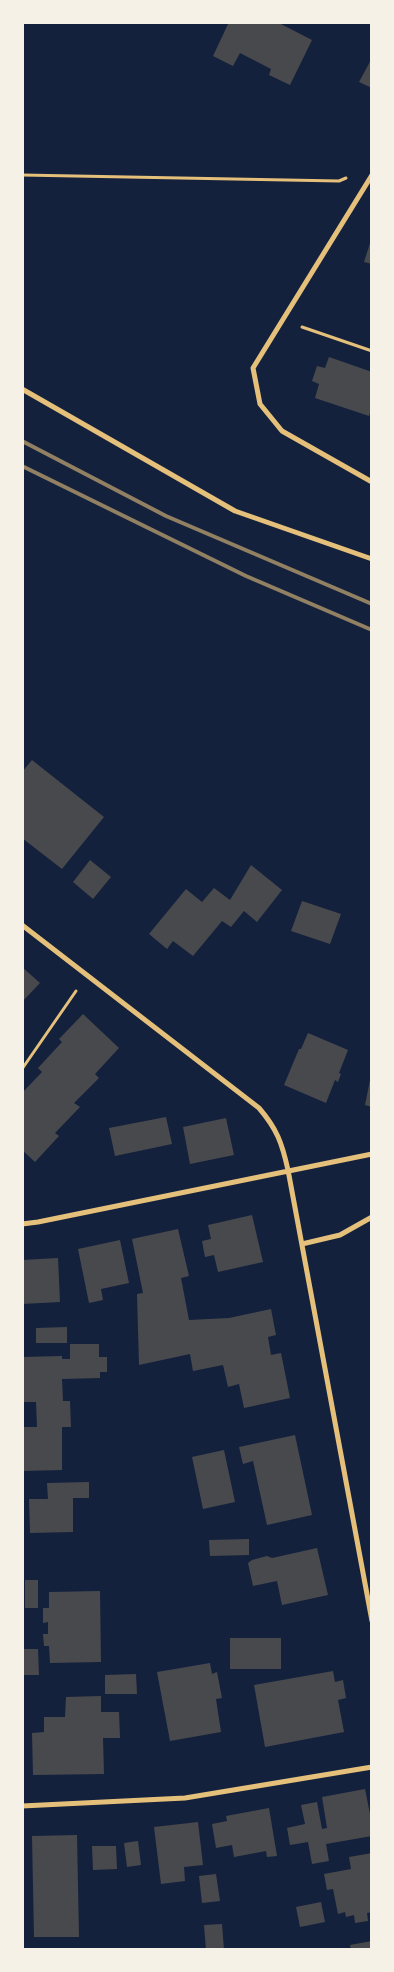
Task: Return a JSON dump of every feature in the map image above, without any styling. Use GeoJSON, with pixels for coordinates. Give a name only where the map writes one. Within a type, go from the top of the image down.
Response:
{"type":"FeatureCollection","features":[{"type":"Feature","properties":{"kind":"street"},"geometry":{"type":"LineString","coordinates":[[372,175],[253,368],[260,404],[282,430],[372,482]]}},
{"type":"Feature","properties":{"kind":"street"},"geometry":{"type":"LineString","coordinates":[[22,389],[235,511],[372,559]]}},
{"type":"Feature","properties":{"kind":"street"},"geometry":{"type":"LineString","coordinates":[[22,925],[259,1108],[274,1125],[283,1145],[288,1170],[372,1621]]}},
{"type":"Feature","properties":{"kind":"street"},"geometry":{"type":"LineString","coordinates":[[22,1224],[372,1154]]}},
{"type":"Feature","properties":{"kind":"street"},"geometry":{"type":"LineString","coordinates":[[302,1244],[340,1234],[372,1217]]}},
{"type":"Feature","properties":{"kind":"street"},"geometry":{"type":"LineString","coordinates":[[22,1806],[185,1798],[372,1767]]}},
{"type":"Feature","properties":{"kind":"path"},"geometry":{"type":"LineString","coordinates":[[22,175],[339,181],[347,178]]}},
{"type":"Feature","properties":{"kind":"path"},"geometry":{"type":"LineString","coordinates":[[283,320],[372,351]]}},
{"type":"Feature","properties":{"kind":"path"},"geometry":{"type":"LineString","coordinates":[[22,1069],[77,989],[89,975]]}},
{"type":"Feature","properties":{"kind":"building"},"geometry":{"type":"Polygon","coordinates":[[[229,22],[277,22],[312,40],[290,85],[269,75],[271,69],[240,53],[233,66],[213,56],[229,22]]]}},
{"type":"Feature","properties":{"kind":"building"},"geometry":{"type":"Polygon","coordinates":[[[372,58],[372,88],[359,82],[372,58]]]}},
{"type":"Feature","properties":{"kind":"building"},"geometry":{"type":"Polygon","coordinates":[[[372,240],[372,264],[364,262],[372,240]]]}},
{"type":"Feature","properties":{"kind":"building"},"geometry":{"type":"Polygon","coordinates":[[[329,357],[372,372],[372,407],[369,416],[315,398],[319,384],[312,381],[317,366],[325,368],[329,357]]]}},
{"type":"Feature","properties":{"kind":"building"},"geometry":{"type":"Polygon","coordinates":[[[32,760],[104,817],[62,869],[22,838],[22,772],[32,760]]]}},
{"type":"Feature","properties":{"kind":"building"},"geometry":{"type":"Polygon","coordinates":[[[90,860],[111,877],[93,899],[73,882],[90,860]]]}},
{"type":"Feature","properties":{"kind":"building"},"geometry":{"type":"Polygon","coordinates":[[[251,865],[282,890],[257,922],[244,911],[231,927],[222,921],[193,956],[173,941],[167,949],[149,934],[186,889],[202,902],[214,888],[230,900],[251,865]]]}},
{"type":"Feature","properties":{"kind":"building"},"geometry":{"type":"Polygon","coordinates":[[[302,901],[341,914],[330,944],[291,931],[302,901]]]}},
{"type":"Feature","properties":{"kind":"building"},"geometry":{"type":"Polygon","coordinates":[[[22,967],[40,983],[22,1002],[22,967]]]}},
{"type":"Feature","properties":{"kind":"building"},"geometry":{"type":"Polygon","coordinates":[[[83,1014],[119,1048],[95,1074],[99,1078],[74,1103],[80,1107],[55,1133],[59,1136],[35,1162],[22,1150],[22,1093],[42,1072],[38,1068],[62,1042],[59,1039],[83,1014]]]}},
{"type":"Feature","properties":{"kind":"building"},"geometry":{"type":"Polygon","coordinates":[[[308,1033],[348,1050],[339,1073],[341,1074],[338,1082],[335,1080],[326,1103],[284,1085],[308,1033]]]}},
{"type":"Feature","properties":{"kind":"building"},"geometry":{"type":"Polygon","coordinates":[[[372,1075],[372,1107],[365,1105],[372,1075]]]}},
{"type":"Feature","properties":{"kind":"building"},"geometry":{"type":"Polygon","coordinates":[[[166,1117],[172,1144],[115,1156],[109,1128],[166,1117]]]}},
{"type":"Feature","properties":{"kind":"building"},"geometry":{"type":"Polygon","coordinates":[[[226,1118],[234,1155],[190,1164],[183,1127],[226,1118]]]}},
{"type":"Feature","properties":{"kind":"building"},"geometry":{"type":"Polygon","coordinates":[[[252,1215],[263,1262],[218,1272],[214,1255],[205,1257],[202,1241],[211,1239],[208,1225],[252,1215]]]}},
{"type":"Feature","properties":{"kind":"building"},"geometry":{"type":"Polygon","coordinates":[[[178,1229],[189,1276],[181,1278],[189,1320],[229,1318],[271,1309],[276,1335],[268,1337],[271,1355],[281,1353],[290,1398],[244,1408],[239,1384],[228,1387],[223,1365],[193,1371],[190,1354],[139,1365],[137,1294],[143,1293],[132,1239],[178,1229]]]}},
{"type":"Feature","properties":{"kind":"building"},"geometry":{"type":"Polygon","coordinates":[[[120,1240],[129,1283],[101,1289],[103,1300],[89,1303],[78,1249],[120,1240]]]}},
{"type":"Feature","properties":{"kind":"building"},"geometry":{"type":"Polygon","coordinates":[[[58,1258],[60,1302],[22,1304],[22,1260],[58,1258]]]}},
{"type":"Feature","properties":{"kind":"building"},"geometry":{"type":"Polygon","coordinates":[[[67,1327],[67,1343],[36,1343],[36,1328],[67,1327]]]}},
{"type":"Feature","properties":{"kind":"building"},"geometry":{"type":"Polygon","coordinates":[[[70,1344],[99,1344],[99,1357],[107,1357],[107,1372],[100,1372],[100,1378],[62,1379],[63,1401],[70,1401],[71,1427],[62,1427],[62,1470],[22,1471],[22,1427],[37,1427],[36,1402],[22,1402],[22,1357],[62,1356],[62,1359],[70,1359],[70,1344]]]}},
{"type":"Feature","properties":{"kind":"building"},"geometry":{"type":"Polygon","coordinates":[[[295,1435],[312,1515],[267,1525],[253,1461],[243,1464],[239,1447],[295,1435]]]}},
{"type":"Feature","properties":{"kind":"building"},"geometry":{"type":"Polygon","coordinates":[[[224,1450],[235,1502],[203,1509],[192,1457],[224,1450]]]}},
{"type":"Feature","properties":{"kind":"building"},"geometry":{"type":"Polygon","coordinates":[[[89,1482],[89,1498],[73,1498],[73,1532],[30,1533],[29,1499],[48,1499],[47,1483],[89,1482]]]}},
{"type":"Feature","properties":{"kind":"building"},"geometry":{"type":"Polygon","coordinates":[[[249,1539],[249,1555],[210,1556],[209,1540],[249,1539]]]}},
{"type":"Feature","properties":{"kind":"building"},"geometry":{"type":"Polygon","coordinates":[[[317,1548],[328,1595],[282,1605],[277,1581],[253,1586],[248,1563],[252,1560],[267,1556],[272,1558],[317,1548]]]}},
{"type":"Feature","properties":{"kind":"building"},"geometry":{"type":"Polygon","coordinates":[[[25,1580],[38,1580],[38,1608],[25,1608],[25,1580]]]}},
{"type":"Feature","properties":{"kind":"building"},"geometry":{"type":"Polygon","coordinates":[[[100,1591],[101,1662],[50,1663],[49,1646],[44,1646],[43,1634],[48,1634],[48,1622],[43,1623],[43,1608],[49,1608],[49,1592],[100,1591]]]}},
{"type":"Feature","properties":{"kind":"building"},"geometry":{"type":"Polygon","coordinates":[[[230,1638],[281,1638],[281,1669],[230,1669],[230,1638]]]}},
{"type":"Feature","properties":{"kind":"building"},"geometry":{"type":"Polygon","coordinates":[[[24,1649],[38,1649],[39,1675],[24,1675],[24,1649]]]}},
{"type":"Feature","properties":{"kind":"building"},"geometry":{"type":"Polygon","coordinates":[[[210,1663],[212,1674],[217,1672],[222,1698],[216,1699],[221,1732],[170,1741],[157,1672],[210,1663]]]}},
{"type":"Feature","properties":{"kind":"building"},"geometry":{"type":"Polygon","coordinates":[[[333,1671],[335,1682],[343,1680],[346,1698],[338,1700],[344,1732],[265,1747],[254,1685],[333,1671]]]}},
{"type":"Feature","properties":{"kind":"building"},"geometry":{"type":"Polygon","coordinates":[[[136,1674],[137,1694],[105,1694],[105,1675],[136,1674]]]}},
{"type":"Feature","properties":{"kind":"building"},"geometry":{"type":"Polygon","coordinates":[[[101,1696],[101,1712],[119,1712],[120,1738],[103,1738],[104,1774],[33,1775],[32,1733],[44,1732],[44,1717],[65,1717],[66,1697],[101,1696]]]}},
{"type":"Feature","properties":{"kind":"building"},"geometry":{"type":"Polygon","coordinates":[[[365,1789],[372,1824],[372,1836],[326,1844],[329,1861],[312,1864],[308,1842],[290,1845],[287,1828],[305,1824],[301,1805],[317,1802],[322,1829],[327,1828],[322,1797],[365,1789]]]}},
{"type":"Feature","properties":{"kind":"building"},"geometry":{"type":"Polygon","coordinates":[[[269,1808],[277,1856],[267,1857],[266,1851],[234,1857],[232,1845],[216,1848],[212,1824],[227,1821],[226,1816],[269,1808]]]}},
{"type":"Feature","properties":{"kind":"building"},"geometry":{"type":"Polygon","coordinates":[[[198,1822],[203,1865],[184,1867],[185,1881],[161,1884],[154,1827],[198,1822]]]}},
{"type":"Feature","properties":{"kind":"building"},"geometry":{"type":"Polygon","coordinates":[[[77,1835],[79,1937],[34,1937],[32,1836],[77,1835]]]}},
{"type":"Feature","properties":{"kind":"building"},"geometry":{"type":"Polygon","coordinates":[[[138,1841],[141,1865],[127,1867],[124,1843],[138,1841]]]}},
{"type":"Feature","properties":{"kind":"building"},"geometry":{"type":"Polygon","coordinates":[[[92,1846],[116,1846],[117,1869],[93,1870],[92,1846]]]}},
{"type":"Feature","properties":{"kind":"building"},"geometry":{"type":"Polygon","coordinates":[[[372,1853],[372,1912],[367,1913],[368,1921],[355,1923],[354,1915],[346,1917],[345,1912],[338,1914],[333,1889],[327,1890],[324,1874],[351,1869],[349,1857],[372,1853]]]}},
{"type":"Feature","properties":{"kind":"building"},"geometry":{"type":"Polygon","coordinates":[[[216,1874],[220,1901],[202,1903],[199,1876],[216,1874]]]}},
{"type":"Feature","properties":{"kind":"building"},"geometry":{"type":"Polygon","coordinates":[[[321,1902],[325,1922],[300,1927],[296,1907],[321,1902]]]}},
{"type":"Feature","properties":{"kind":"building"},"geometry":{"type":"Polygon","coordinates":[[[222,1924],[224,1950],[206,1950],[204,1925],[222,1924]]]}},
{"type":"Feature","properties":{"kind":"building"},"geometry":{"type":"Polygon","coordinates":[[[372,1941],[372,1950],[351,1950],[350,1945],[372,1941]]]}},
{"type":"Feature","properties":{"kind":"railway"},"geometry":{"type":"LineString","coordinates":[[22,441],[166,516],[372,604]]}},
{"type":"Feature","properties":{"kind":"railway"},"geometry":{"type":"LineString","coordinates":[[22,466],[246,576],[372,630]]}}]}
